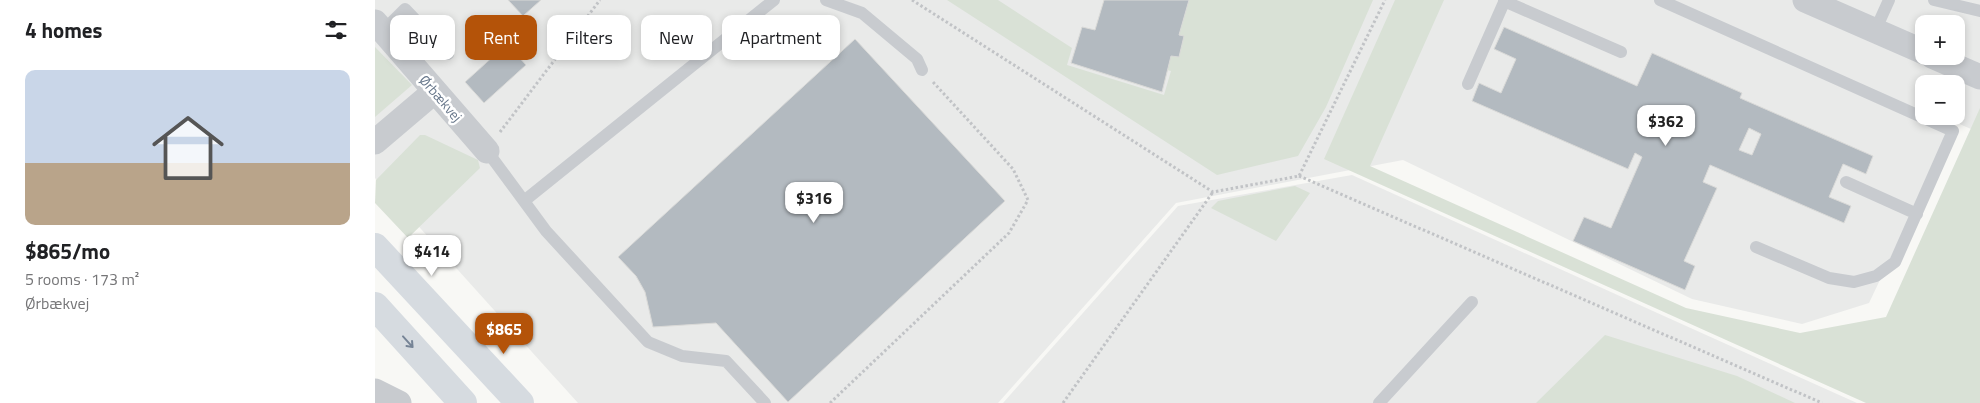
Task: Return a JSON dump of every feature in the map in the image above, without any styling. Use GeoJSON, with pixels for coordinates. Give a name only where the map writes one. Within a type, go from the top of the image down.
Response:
{"type":"FeatureCollection","features":[{"type":"Feature","properties":{"kind":"main road"},"geometry":{"type":"LineString","coordinates":[[375,247],[520,403]]}},
{"type":"Feature","properties":{"kind":"main road"},"geometry":{"type":"LineString","coordinates":[[375,306],[463,403]]}},
{"type":"Feature","properties":{"kind":"street"},"geometry":{"type":"LineString","coordinates":[[1805,0],[1915,48]]}},
{"type":"Feature","properties":{"kind":"street","name":"Ørbækvej"},"geometry":{"type":"LineString","coordinates":[[379,27],[487,151]]}},
{"type":"Feature","properties":{"kind":"street"},"geometry":{"type":"LineString","coordinates":[[1953,65],[1980,77]]}},
{"type":"Feature","properties":{"kind":"street"},"geometry":{"type":"LineString","coordinates":[[375,142],[435,91]]}},
{"type":"Feature","properties":{"kind":"street"},"geometry":{"type":"LineString","coordinates":[[375,391],[399,403]]}},
{"type":"Feature","properties":{"kind":"lane"},"geometry":{"type":"LineString","coordinates":[[524,201],[774,0]]}},
{"type":"Feature","properties":{"kind":"lane"},"geometry":{"type":"LineString","coordinates":[[825,0],[862,13],[917,59],[922,70]]}},
{"type":"Feature","properties":{"kind":"lane"},"geometry":{"type":"LineString","coordinates":[[1660,0],[1953,131],[1895,262],[1876,276],[1854,282],[1829,278],[1756,247]]}},
{"type":"Feature","properties":{"kind":"lane"},"geometry":{"type":"LineString","coordinates":[[1875,31],[1889,0]]}},
{"type":"Feature","properties":{"kind":"lane"},"geometry":{"type":"LineString","coordinates":[[1934,0],[1980,11]]}},
{"type":"Feature","properties":{"kind":"lane"},"geometry":{"type":"LineString","coordinates":[[1468,84],[1505,1],[1621,52]]}},
{"type":"Feature","properties":{"kind":"lane"},"geometry":{"type":"LineString","coordinates":[[379,27],[401,4],[411,15]]}},
{"type":"Feature","properties":{"kind":"lane"},"geometry":{"type":"LineString","coordinates":[[487,151],[546,231],[648,342],[682,356],[726,361],[765,403]]}},
{"type":"Feature","properties":{"kind":"lane"},"geometry":{"type":"LineString","coordinates":[[1846,182],[1917,214]]}},
{"type":"Feature","properties":{"kind":"lane"},"geometry":{"type":"LineString","coordinates":[[1379,403],[1472,302]]}},
{"type":"Feature","properties":{"kind":"path"},"geometry":{"type":"LineString","coordinates":[[487,151],[600,0]]}},
{"type":"Feature","properties":{"kind":"path"},"geometry":{"type":"LineString","coordinates":[[912,0],[1213,192],[1299,176],[1822,403]]}},
{"type":"Feature","properties":{"kind":"path"},"geometry":{"type":"LineString","coordinates":[[1299,176],[1385,0]]}},
{"type":"Feature","properties":{"kind":"path"},"geometry":{"type":"LineString","coordinates":[[831,403],[1009,233],[1028,200],[1013,168],[922,70]]}},
{"type":"Feature","properties":{"kind":"path"},"geometry":{"type":"LineString","coordinates":[[1063,403],[1213,192]]}},
{"type":"Feature","properties":{"kind":"shaded area"},"geometry":{"type":"Polygon","coordinates":[[[375,0],[1980,0],[1980,133],[1962,125],[1965,125],[1965,75],[1915,75],[1915,125],[1954,125],[1869,303],[1802,324],[1692,299],[1403,160],[1176,203],[998,403],[578,403],[375,178],[375,0]]]}},
{"type":"Feature","properties":{"kind":"shaded area"},"geometry":{"type":"Polygon","coordinates":[[[947,0],[998,0],[1072,48],[1067,65],[1164,95],[1171,71],[1167,70],[1171,56],[1179,57],[1184,36],[1179,35],[1189,0],[1373,0],[1326,107],[1298,156],[1217,175],[947,0]]]}},
{"type":"Feature","properties":{"kind":"shaded area"},"geometry":{"type":"Polygon","coordinates":[[[1395,0],[1444,0],[1370,166],[1686,308],[1800,333],[1886,317],[1980,108],[1980,403],[1866,403],[1324,159],[1395,0]]]}},
{"type":"Feature","properties":{"kind":"shaded area"},"geometry":{"type":"Polygon","coordinates":[[[375,47],[412,85],[375,117],[375,47]]]}},
{"type":"Feature","properties":{"kind":"shaded area"},"geometry":{"type":"Polygon","coordinates":[[[420,135],[425,135],[478,160],[480,168],[408,238],[375,203],[376,180],[420,135]]]}},
{"type":"Feature","properties":{"kind":"shaded area"},"geometry":{"type":"Polygon","coordinates":[[[1352,175],[1857,403],[1003,403],[1178,206],[1352,175]]]}},
{"type":"Feature","properties":{"kind":"shaded area"},"geometry":{"type":"Polygon","coordinates":[[[1295,186],[1310,193],[1276,241],[1211,208],[1218,201],[1295,186]]]}},
{"type":"Feature","properties":{"kind":"shaded area"},"geometry":{"type":"Polygon","coordinates":[[[1605,335],[1737,376],[1795,403],[1536,403],[1605,335]]]}},
{"type":"Feature","properties":{"kind":"building"},"geometry":{"type":"Polygon","coordinates":[[[508,0],[541,0],[524,15],[508,0]]]}},
{"type":"Feature","properties":{"kind":"building"},"geometry":{"type":"Polygon","coordinates":[[[1104,0],[1189,0],[1179,35],[1184,36],[1179,57],[1171,56],[1162,92],[1071,63],[1082,27],[1095,30],[1104,0]]]}},
{"type":"Feature","properties":{"kind":"building"},"geometry":{"type":"Polygon","coordinates":[[[1504,27],[1637,86],[1652,53],[1742,93],[1740,98],[1873,156],[1866,174],[1843,164],[1829,197],[1851,206],[1844,223],[1710,165],[1703,182],[1717,188],[1684,261],[1695,266],[1685,290],[1573,241],[1584,217],[1611,228],[1642,157],[1635,153],[1628,169],[1472,101],[1479,83],[1501,93],[1516,59],[1494,49],[1504,27]],[[1749,128],[1739,150],[1752,155],[1761,134],[1749,128]]]}},
{"type":"Feature","properties":{"kind":"building"},"geometry":{"type":"Polygon","coordinates":[[[855,39],[1005,201],[788,402],[716,323],[653,327],[645,292],[636,276],[618,257],[832,60],[840,60],[840,53],[855,39]]]}},
{"type":"Feature","properties":{"kind":"building"},"geometry":{"type":"Polygon","coordinates":[[[489,60],[521,60],[526,65],[484,103],[465,82],[489,60]]]}}]}
